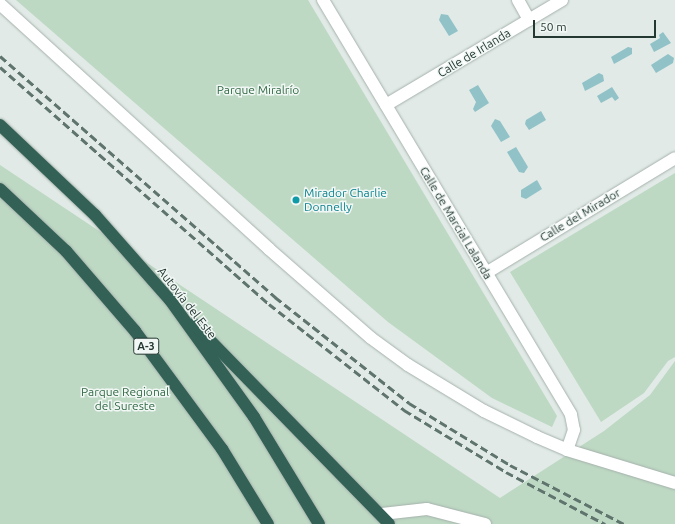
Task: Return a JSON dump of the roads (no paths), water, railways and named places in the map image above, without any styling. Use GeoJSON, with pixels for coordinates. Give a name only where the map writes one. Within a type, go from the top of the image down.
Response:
{"type":"FeatureCollection","features":[{"type":"Feature","properties":{"kind":"highway","name":"Autovía del Este"},"geometry":{"type":"LineString","coordinates":[[0,125],[95,215],[170,300],[254,418],[319,524]]}},
{"type":"Feature","properties":{"kind":"highway","name":"A-3"},"geometry":{"type":"LineString","coordinates":[[0,189],[66,251],[135,331],[222,449],[268,524]]}},
{"type":"Feature","properties":{"kind":"highway"},"geometry":{"type":"LineString","coordinates":[[170,300],[385,519]]}},
{"type":"Feature","properties":{"kind":"street","name":"Calle de Marcial Lalanda"},"geometry":{"type":"LineString","coordinates":[[323,0],[571,414],[574,430],[567,450]]}},
{"type":"Feature","properties":{"kind":"street"},"geometry":{"type":"LineString","coordinates":[[518,0],[529,20]]}},
{"type":"Feature","properties":{"kind":"street","name":"Calle de Irlanda"},"geometry":{"type":"LineString","coordinates":[[386,106],[562,0]]}},
{"type":"Feature","properties":{"kind":"street"},"geometry":{"type":"LineString","coordinates":[[0,4],[269,249],[371,338],[456,395],[536,437],[567,450],[675,483]]}},
{"type":"Feature","properties":{"kind":"street","name":"Calle del Mirador"},"geometry":{"type":"LineString","coordinates":[[486,273],[675,158]]}},
{"type":"Feature","properties":{"kind":"street"},"geometry":{"type":"LineString","coordinates":[[385,519],[427,510],[485,524]]}},
{"type":"Feature","properties":{"kind":"water"},"geometry":{"type":"Polygon","coordinates":[[[441,14],[448,15],[458,31],[449,36],[439,20],[441,14]]]}},
{"type":"Feature","properties":{"kind":"water"},"geometry":{"type":"Polygon","coordinates":[[[663,32],[671,43],[654,52],[650,44],[660,38],[659,35],[663,32]]]}},
{"type":"Feature","properties":{"kind":"water"},"geometry":{"type":"Polygon","coordinates":[[[628,47],[632,48],[632,54],[614,64],[611,57],[628,47]]]}},
{"type":"Feature","properties":{"kind":"water"},"geometry":{"type":"Polygon","coordinates":[[[668,54],[674,58],[673,63],[656,73],[651,65],[668,54]]]}},
{"type":"Feature","properties":{"kind":"water"},"geometry":{"type":"Polygon","coordinates":[[[599,73],[603,75],[604,81],[585,91],[582,83],[599,73]]]}},
{"type":"Feature","properties":{"kind":"water"},"geometry":{"type":"Polygon","coordinates":[[[478,85],[489,103],[475,112],[473,109],[476,102],[469,90],[478,85]]]}},
{"type":"Feature","properties":{"kind":"water"},"geometry":{"type":"Polygon","coordinates":[[[612,87],[619,98],[615,101],[612,97],[601,103],[597,96],[612,87]]]}},
{"type":"Feature","properties":{"kind":"water"},"geometry":{"type":"Polygon","coordinates":[[[541,111],[546,120],[529,130],[525,124],[526,120],[541,111]]]}},
{"type":"Feature","properties":{"kind":"water"},"geometry":{"type":"Polygon","coordinates":[[[495,119],[500,121],[510,137],[501,142],[491,126],[495,119]]]}},
{"type":"Feature","properties":{"kind":"water"},"geometry":{"type":"Polygon","coordinates":[[[516,147],[528,167],[524,173],[519,172],[507,152],[516,147]]]}},
{"type":"Feature","properties":{"kind":"water"},"geometry":{"type":"Polygon","coordinates":[[[537,180],[542,189],[526,199],[521,197],[521,190],[537,180]]]}},
{"type":"Feature","properties":{"kind":"railway"},"geometry":{"type":"LineString","coordinates":[[0,56],[275,297],[409,403],[510,465],[624,524]]}},
{"type":"Feature","properties":{"kind":"railway"},"geometry":{"type":"LineString","coordinates":[[0,67],[269,304],[404,410],[506,472],[605,524]]}},
{"type":"Feature","properties":{"kind":"place","name":"Mirador Charlie Donnelly"},"geometry":{"type":"Point","coordinates":[296,200]}},
{"type":"Feature","properties":{"kind":"park label","name":"Parque Miralrío"},"geometry":{"type":"Point","coordinates":[258,90]}},
{"type":"Feature","properties":{"kind":"park label","name":"Parque Regional del Sureste"},"geometry":{"type":"Point","coordinates":[125,399]}}]}
